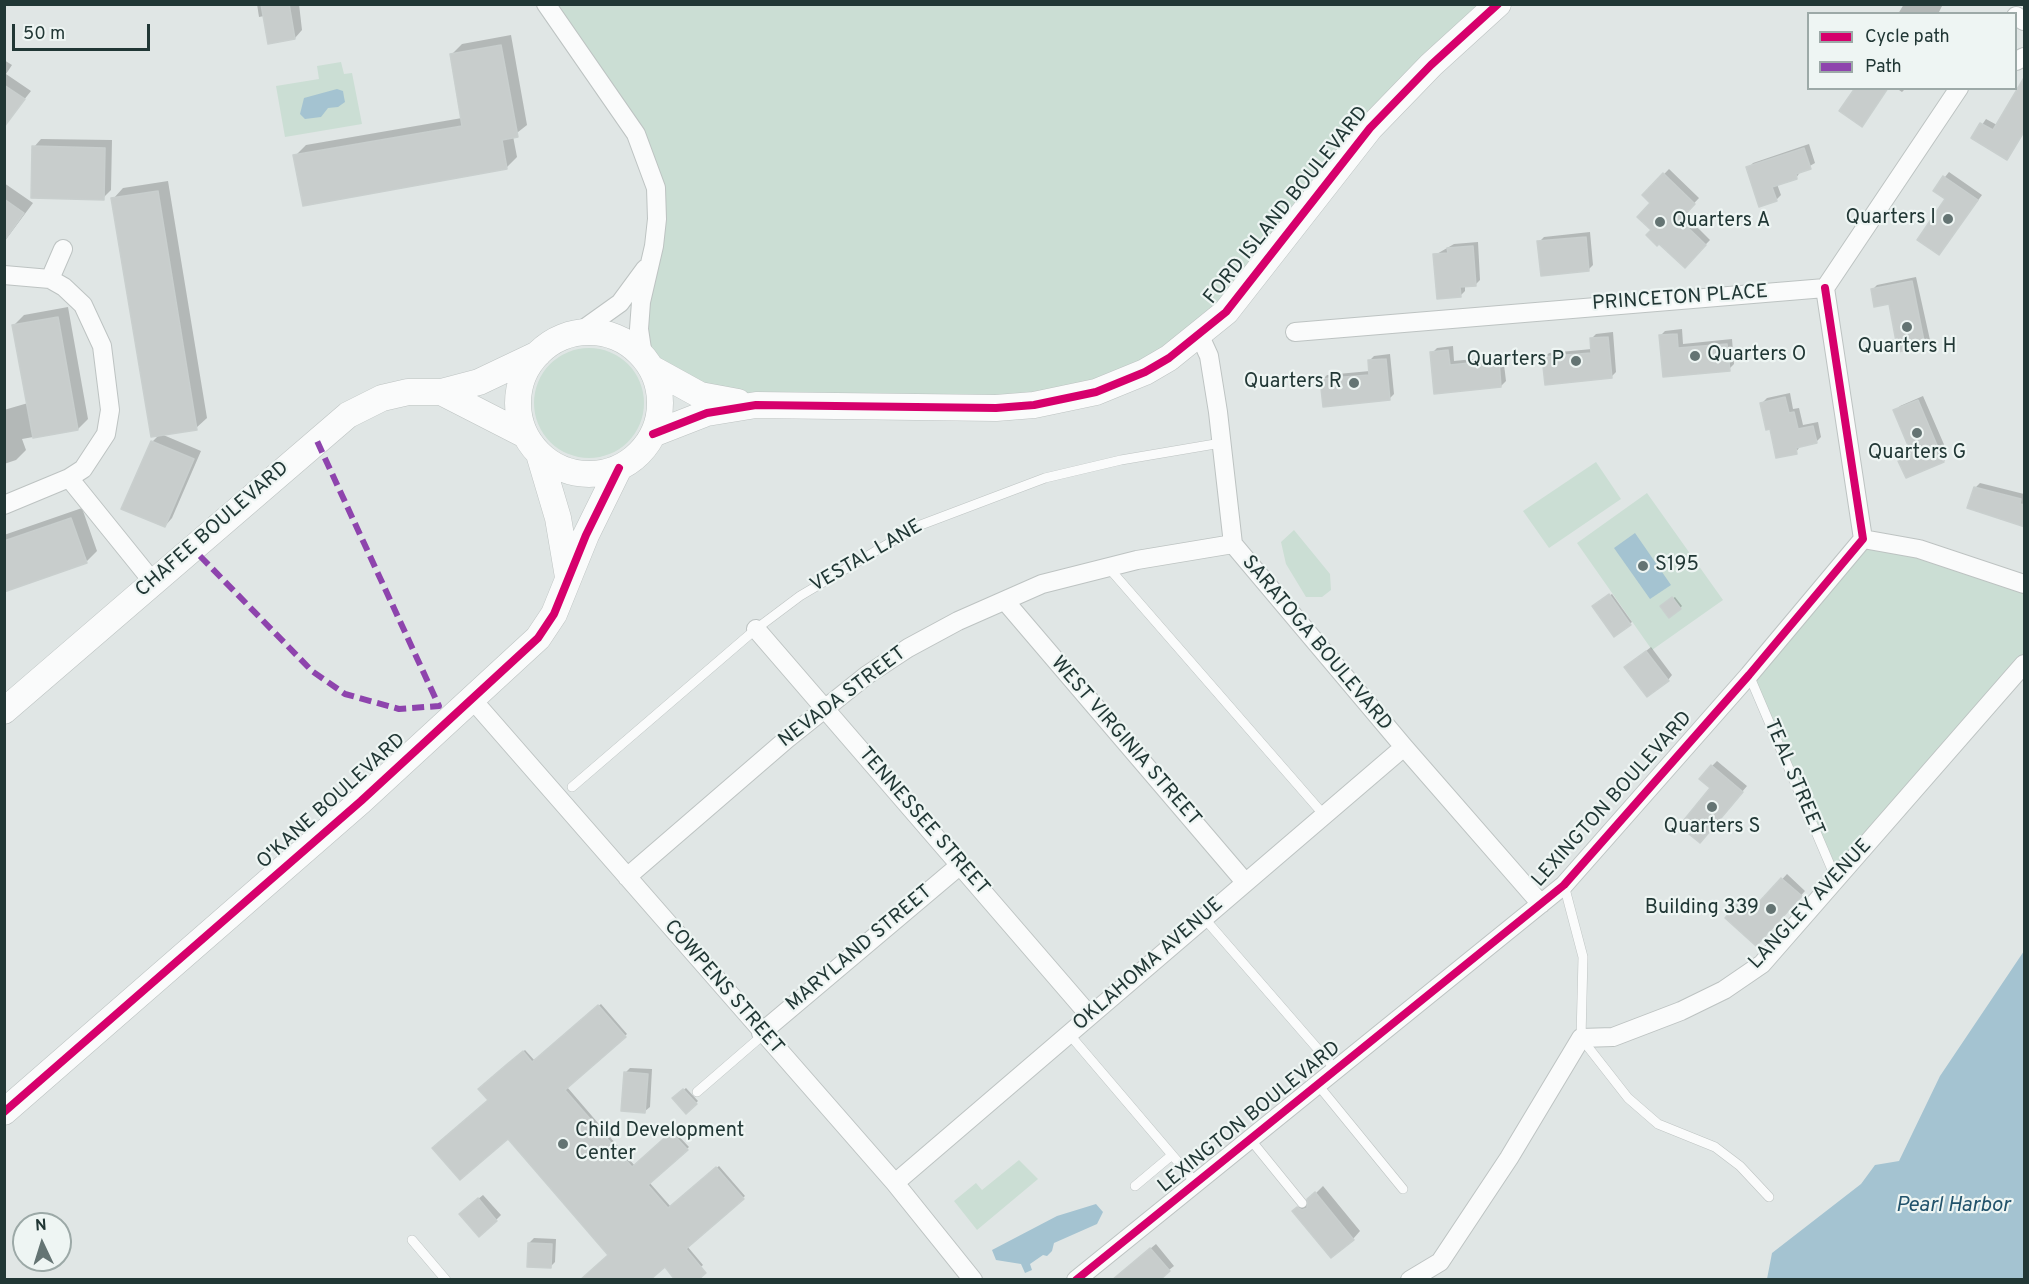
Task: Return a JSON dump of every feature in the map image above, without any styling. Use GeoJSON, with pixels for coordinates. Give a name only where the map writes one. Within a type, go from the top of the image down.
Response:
{"type":"FeatureCollection","features":[{"type":"Feature","properties":{"kind":"street"},"geometry":{"type":"LineString","coordinates":[[532,444],[556,466],[577,473],[598,474],[619,468],[639,454],[653,434],[660,412],[659,389],[647,362],[639,329],[641,302],[657,219],[656,188],[649,163],[636,134],[546,4]]}},
{"type":"Feature","properties":{"kind":"street","name":"FORD ISLAND BOULEVARD"},"geometry":{"type":"LineString","coordinates":[[647,362],[700,395],[756,405],[996,408],[1065,400],[1096,392],[1145,372],[1169,358],[1226,312],[1370,128],[1431,65],[1498,4]]}},
{"type":"Feature","properties":{"kind":"street"},"geometry":{"type":"LineString","coordinates":[[1958,90],[1825,288],[1863,538],[1918,549],[2025,584]]}},
{"type":"Feature","properties":{"kind":"street"},"geometry":{"type":"LineString","coordinates":[[50,279],[63,249]]}},
{"type":"Feature","properties":{"kind":"street"},"geometry":{"type":"LineString","coordinates":[[568,583],[563,537],[532,444],[519,414],[518,392],[525,371],[538,354],[550,344],[578,333],[620,303],[650,262]]}},
{"type":"Feature","properties":{"kind":"street"},"geometry":{"type":"LineString","coordinates":[[4,275],[50,279],[64,287],[89,314],[102,346],[110,410],[106,434],[83,469],[69,478],[4,505]]}},
{"type":"Feature","properties":{"kind":"street","name":"PRINCETON PLACE"},"geometry":{"type":"LineString","coordinates":[[1295,332],[1825,288]]}},
{"type":"Feature","properties":{"kind":"street"},"geometry":{"type":"LineString","coordinates":[[578,333],[596,332],[613,336],[630,344],[647,362]]}},
{"type":"Feature","properties":{"kind":"street","name":"SARATOGA BOULEVARD"},"geometry":{"type":"LineString","coordinates":[[1199,334],[1209,356],[1233,544],[1404,747],[1541,904]]}},
{"type":"Feature","properties":{"kind":"street","name":"CHAFEE BOULEVARD"},"geometry":{"type":"LineString","coordinates":[[4,711],[348,415],[390,396],[408,392],[441,392],[479,382],[538,354]]}},
{"type":"Feature","properties":{"kind":"street","name":"CHAFEE BOULEVARD"},"geometry":{"type":"LineString","coordinates":[[441,392],[532,444]]}},
{"type":"Feature","properties":{"kind":"street","name":"FORD ISLAND BOULEVARD"},"geometry":{"type":"LineString","coordinates":[[653,434],[707,413],[756,405]]}},
{"type":"Feature","properties":{"kind":"street","name":"O'KANE BOULEVARD"},"geometry":{"type":"LineString","coordinates":[[4,1112],[361,801],[538,638],[554,614],[586,536],[619,468]]}},
{"type":"Feature","properties":{"kind":"street"},"geometry":{"type":"LineString","coordinates":[[69,478],[153,582]]}},
{"type":"Feature","properties":{"kind":"street","name":"LEXINGTON BOULEVARD"},"geometry":{"type":"LineString","coordinates":[[1076,1280],[1564,885],[1749,675],[1863,538]]}},
{"type":"Feature","properties":{"kind":"street","name":"NEVADA STREET"},"geometry":{"type":"LineString","coordinates":[[627,877],[825,708],[867,675],[908,648],[958,621],[1042,585],[1108,567],[1233,544]]}},
{"type":"Feature","properties":{"kind":"street","name":"WEST VIRGINIA STREET"},"geometry":{"type":"LineString","coordinates":[[1005,601],[1245,882]]}},
{"type":"Feature","properties":{"kind":"street","name":"TENNESSEE STREET"},"geometry":{"type":"LineString","coordinates":[[756,629],[959,866],[1026,939],[1090,1016]]}},
{"type":"Feature","properties":{"kind":"street","name":"LANGLEY AVENUE"},"geometry":{"type":"LineString","coordinates":[[1581,1038],[1613,1037],[1681,1011],[1724,990],[1762,964],[2025,664]]}},
{"type":"Feature","properties":{"kind":"street","name":"COWPENS STREET"},"geometry":{"type":"LineString","coordinates":[[471,698],[762,1034],[895,1183],[973,1280]]}},
{"type":"Feature","properties":{"kind":"street","name":"OKLAHOMA AVENUE"},"geometry":{"type":"LineString","coordinates":[[895,1183],[1404,747]]}},
{"type":"Feature","properties":{"kind":"street","name":"MARYLAND STREET"},"geometry":{"type":"LineString","coordinates":[[762,1034],[959,866]]}},
{"type":"Feature","properties":{"kind":"street"},"geometry":{"type":"LineString","coordinates":[[1410,1280],[1440,1262],[1509,1158],[1581,1038]]}},
{"type":"Feature","properties":{"kind":"lane","name":"VESTAL LANE"},"geometry":{"type":"LineString","coordinates":[[572,787],[756,629],[800,596],[918,526],[982,500],[1082,468],[1221,443]]}},
{"type":"Feature","properties":{"kind":"lane"},"geometry":{"type":"LineString","coordinates":[[1108,567],[1324,815]]}},
{"type":"Feature","properties":{"kind":"lane","name":"TEAL STREET"},"geometry":{"type":"LineString","coordinates":[[1749,675],[1837,881]]}},
{"type":"Feature","properties":{"kind":"lane"},"geometry":{"type":"LineString","coordinates":[[1564,885],[1583,957],[1581,1038],[1628,1098],[1658,1124],[1715,1147],[1740,1166],[1769,1197]]}},
{"type":"Feature","properties":{"kind":"lane"},"geometry":{"type":"LineString","coordinates":[[1204,918],[1336,1070]]}},
{"type":"Feature","properties":{"kind":"lane"},"geometry":{"type":"LineString","coordinates":[[697,1092],[762,1034]]}},
{"type":"Feature","properties":{"kind":"lane"},"geometry":{"type":"LineString","coordinates":[[1069,1034],[1196,1183]]}},
{"type":"Feature","properties":{"kind":"lane"},"geometry":{"type":"LineString","coordinates":[[1318,1084],[1403,1189]]}},
{"type":"Feature","properties":{"kind":"lane"},"geometry":{"type":"LineString","coordinates":[[1251,1139],[1302,1203]]}},
{"type":"Feature","properties":{"kind":"lane"},"geometry":{"type":"LineString","coordinates":[[1135,1186],[1172,1155]]}},
{"type":"Feature","properties":{"kind":"lane"},"geometry":{"type":"LineString","coordinates":[[412,1240],[446,1280]]}},
{"type":"Feature","properties":{"kind":"green space"},"geometry":{"type":"Polygon","coordinates":[[[546,5],[1498,5],[1481,18],[1242,294],[1097,392],[756,405],[643,356],[649,262],[649,163],[546,5]]]}},
{"type":"Feature","properties":{"kind":"green space"},"geometry":{"type":"Polygon","coordinates":[[[341,62],[344,74],[352,73],[362,124],[285,137],[276,86],[319,79],[317,66],[341,62]]]}},
{"type":"Feature","properties":{"kind":"green space"},"geometry":{"type":"Polygon","coordinates":[[[589,348],[610,353],[628,364],[639,382],[644,403],[639,424],[628,442],[610,453],[589,458],[568,453],[550,442],[539,424],[534,403],[539,382],[550,364],[568,353],[589,348]]]}},
{"type":"Feature","properties":{"kind":"green space"},"geometry":{"type":"Polygon","coordinates":[[[1596,462],[1621,499],[1549,548],[1523,511],[1596,462]]]}},
{"type":"Feature","properties":{"kind":"green space"},"geometry":{"type":"Polygon","coordinates":[[[1647,493],[1723,600],[1652,650],[1577,543],[1647,493]]]}},
{"type":"Feature","properties":{"kind":"green space"},"geometry":{"type":"Polygon","coordinates":[[[1294,530],[1330,574],[1331,590],[1322,597],[1306,597],[1286,564],[1281,542],[1294,530]]]}},
{"type":"Feature","properties":{"kind":"green space"},"geometry":{"type":"Polygon","coordinates":[[[1863,539],[2024,584],[2024,664],[1837,881],[1749,675],[1863,539]]]}},
{"type":"Feature","properties":{"kind":"green space"},"geometry":{"type":"Polygon","coordinates":[[[1019,1160],[1038,1179],[977,1230],[954,1201],[976,1183],[982,1190],[1019,1160]]]}},
{"type":"Feature","properties":{"kind":"water"},"geometry":{"type":"Polygon","coordinates":[[[337,89],[343,91],[345,102],[338,107],[328,108],[321,117],[305,119],[300,114],[304,98],[337,89]]]}},
{"type":"Feature","properties":{"kind":"water","name":"S195"},"geometry":{"type":"Polygon","coordinates":[[[1635,533],[1671,585],[1650,599],[1614,548],[1635,533]]]}},
{"type":"Feature","properties":{"kind":"water","name":"Pearl Harbor"},"geometry":{"type":"Polygon","coordinates":[[[2024,951],[2024,1279],[1767,1279],[1772,1253],[1861,1184],[1875,1165],[1899,1161],[1940,1076],[2024,951]]]}},
{"type":"Feature","properties":{"kind":"water"},"geometry":{"type":"Polygon","coordinates":[[[1096,1204],[1103,1212],[1097,1224],[1054,1243],[1052,1251],[1047,1256],[1043,1255],[1030,1264],[1032,1270],[1025,1273],[1021,1264],[996,1260],[992,1250],[1057,1216],[1096,1204]]]}},
{"type":"Feature","properties":{"kind":"building"},"geometry":{"type":"Polygon","coordinates":[[[261,4],[289,4],[295,39],[268,44],[261,4]]]}},
{"type":"Feature","properties":{"kind":"building"},"geometry":{"type":"Polygon","coordinates":[[[501,45],[518,137],[502,140],[507,169],[303,206],[293,155],[462,126],[450,54],[501,45]]]}},
{"type":"Feature","properties":{"kind":"building"},"geometry":{"type":"Polygon","coordinates":[[[2025,76],[2025,130],[2007,160],[1971,138],[1980,123],[1993,130],[2025,76]]]}},
{"type":"Feature","properties":{"kind":"building"},"geometry":{"type":"Polygon","coordinates":[[[4,85],[25,99],[4,127],[4,85]]]}},
{"type":"Feature","properties":{"kind":"building"},"geometry":{"type":"Polygon","coordinates":[[[1854,90],[1887,90],[1862,127],[1839,111],[1854,90]]]}},
{"type":"Feature","properties":{"kind":"building"},"geometry":{"type":"Polygon","coordinates":[[[32,146],[105,148],[104,200],[31,198],[32,146]]]}},
{"type":"Feature","properties":{"kind":"building"},"geometry":{"type":"Polygon","coordinates":[[[1804,148],[1811,169],[1796,174],[1797,179],[1772,187],[1777,201],[1759,207],[1746,167],[1804,148]]]}},
{"type":"Feature","properties":{"kind":"building","name":"Quarters A"},"geometry":{"type":"Polygon","coordinates":[[[1663,173],[1695,204],[1680,220],[1706,245],[1685,268],[1646,235],[1651,230],[1637,217],[1650,203],[1642,195],[1663,173]]]}},
{"type":"Feature","properties":{"kind":"building","name":"Quarters I"},"geometry":{"type":"Polygon","coordinates":[[[1943,176],[1978,200],[1939,255],[1917,240],[1945,199],[1933,191],[1943,176]]]}},
{"type":"Feature","properties":{"kind":"building"},"geometry":{"type":"Polygon","coordinates":[[[158,191],[197,430],[151,437],[111,198],[158,191]]]}},
{"type":"Feature","properties":{"kind":"building"},"geometry":{"type":"Polygon","coordinates":[[[4,199],[24,213],[4,241],[4,199]]]}},
{"type":"Feature","properties":{"kind":"building"},"geometry":{"type":"Polygon","coordinates":[[[1586,237],[1589,271],[1541,276],[1537,241],[1586,237]]]}},
{"type":"Feature","properties":{"kind":"building"},"geometry":{"type":"Polygon","coordinates":[[[1473,246],[1476,286],[1460,287],[1461,297],[1437,299],[1433,254],[1448,253],[1447,248],[1473,246]]]}},
{"type":"Feature","properties":{"kind":"building","name":"Quarters H"},"geometry":{"type":"Polygon","coordinates":[[[1912,281],[1925,346],[1898,352],[1889,304],[1874,307],[1871,289],[1912,281]]]}},
{"type":"Feature","properties":{"kind":"building"},"geometry":{"type":"Polygon","coordinates":[[[58,317],[78,430],[33,438],[12,325],[58,317]]]}},
{"type":"Feature","properties":{"kind":"building","name":"Quarters O"},"geometry":{"type":"Polygon","coordinates":[[[1677,334],[1678,348],[1727,344],[1730,371],[1663,377],[1659,335],[1677,334]]]}},
{"type":"Feature","properties":{"kind":"building","name":"Quarters P"},"geometry":{"type":"Polygon","coordinates":[[[1608,337],[1612,378],[1545,385],[1542,357],[1591,353],[1590,338],[1608,337]]]}},
{"type":"Feature","properties":{"kind":"building"},"geometry":{"type":"Polygon","coordinates":[[[1448,350],[1450,365],[1499,360],[1501,387],[1434,394],[1430,352],[1448,350]]]}},
{"type":"Feature","properties":{"kind":"building","name":"Quarters R"},"geometry":{"type":"Polygon","coordinates":[[[1386,359],[1390,400],[1323,407],[1320,379],[1369,375],[1368,360],[1386,359]]]}},
{"type":"Feature","properties":{"kind":"building"},"geometry":{"type":"Polygon","coordinates":[[[1785,397],[1789,413],[1794,412],[1798,429],[1813,426],[1817,443],[1796,448],[1797,454],[1776,458],[1770,429],[1766,430],[1760,403],[1785,397]]]}},
{"type":"Feature","properties":{"kind":"building","name":"Quarters G"},"geometry":{"type":"Polygon","coordinates":[[[1918,400],[1944,462],[1906,478],[1898,461],[1912,455],[1893,410],[1918,400]]]}},
{"type":"Feature","properties":{"kind":"building"},"geometry":{"type":"Polygon","coordinates":[[[151,441],[194,459],[165,527],[121,509],[151,441]]]}},
{"type":"Feature","properties":{"kind":"building"},"geometry":{"type":"Polygon","coordinates":[[[1974,487],[2021,499],[2020,504],[2025,505],[2025,527],[1967,508],[1974,487]]]}},
{"type":"Feature","properties":{"kind":"building"},"geometry":{"type":"Polygon","coordinates":[[[71,518],[87,563],[4,592],[4,541],[71,518]]]}},
{"type":"Feature","properties":{"kind":"building"},"geometry":{"type":"Polygon","coordinates":[[[1609,594],[1631,625],[1614,637],[1592,606],[1609,594]]]}},
{"type":"Feature","properties":{"kind":"building"},"geometry":{"type":"Polygon","coordinates":[[[1672,597],[1681,609],[1669,618],[1660,606],[1672,597]]]}},
{"type":"Feature","properties":{"kind":"building"},"geometry":{"type":"Polygon","coordinates":[[[1646,651],[1669,681],[1647,697],[1624,667],[1646,651]]]}},
{"type":"Feature","properties":{"kind":"building","name":"Quarters S"},"geometry":{"type":"Polygon","coordinates":[[[1711,765],[1743,792],[1700,843],[1679,826],[1710,788],[1699,779],[1711,765]]]}},
{"type":"Feature","properties":{"kind":"building","name":"Building 339"},"geometry":{"type":"Polygon","coordinates":[[[1781,878],[1802,896],[1756,946],[1725,918],[1737,904],[1748,914],[1781,878]]]}},
{"type":"Feature","properties":{"kind":"building","name":"Child Development Center"},"geometry":{"type":"Polygon","coordinates":[[[598,1005],[626,1037],[565,1090],[632,1167],[671,1132],[688,1150],[648,1185],[668,1208],[716,1167],[744,1199],[686,1249],[706,1273],[698,1280],[675,1280],[665,1267],[650,1280],[580,1280],[608,1255],[508,1139],[460,1180],[432,1148],[488,1100],[478,1089],[523,1051],[532,1062],[598,1005]]]}},
{"type":"Feature","properties":{"kind":"building"},"geometry":{"type":"Polygon","coordinates":[[[624,1072],[648,1074],[645,1113],[621,1111],[624,1072]]]}},
{"type":"Feature","properties":{"kind":"building"},"geometry":{"type":"Polygon","coordinates":[[[683,1089],[697,1104],[686,1114],[672,1098],[683,1089]]]}},
{"type":"Feature","properties":{"kind":"building"},"geometry":{"type":"Polygon","coordinates":[[[1315,1192],[1354,1240],[1331,1258],[1292,1211],[1297,1207],[1302,1210],[1307,1208],[1307,1199],[1315,1192]]]}},
{"type":"Feature","properties":{"kind":"building"},"geometry":{"type":"Polygon","coordinates":[[[478,1198],[497,1221],[479,1237],[459,1214],[478,1198]]]}},
{"type":"Feature","properties":{"kind":"building"},"geometry":{"type":"Polygon","coordinates":[[[528,1243],[552,1244],[551,1268],[527,1267],[528,1243]]]}},
{"type":"Feature","properties":{"kind":"building"},"geometry":{"type":"Polygon","coordinates":[[[1150,1248],[1170,1271],[1160,1280],[1112,1280],[1150,1248]]]}},
{"type":"Feature","properties":{"kind":"marked path"},"geometry":{"type":"LineString","coordinates":[[200,556],[312,671],[345,694],[399,709],[439,706],[317,441]]}},
{"type":"Feature","properties":{"kind":"cycle path"},"geometry":{"type":"LineString","coordinates":[[653,434],[707,413],[756,405],[996,408],[1034,405],[1096,392],[1145,372],[1169,358],[1226,312],[1370,128],[1431,65],[1498,4]]}},
{"type":"Feature","properties":{"kind":"cycle path"},"geometry":{"type":"LineString","coordinates":[[1076,1280],[1564,885],[1749,675],[1863,539],[1825,288]]}},
{"type":"Feature","properties":{"kind":"cycle path"},"geometry":{"type":"LineString","coordinates":[[4,1112],[361,801],[538,638],[554,614],[586,535],[619,468]]}},
{"type":"Feature","properties":{"kind":"place","name":"Quarters I"},"geometry":{"type":"Point","coordinates":[1948,219]}},
{"type":"Feature","properties":{"kind":"place","name":"Quarters A"},"geometry":{"type":"Point","coordinates":[1660,222]}},
{"type":"Feature","properties":{"kind":"place","name":"Quarters H"},"geometry":{"type":"Point","coordinates":[1907,327]}},
{"type":"Feature","properties":{"kind":"place","name":"Quarters O"},"geometry":{"type":"Point","coordinates":[1695,356]}},
{"type":"Feature","properties":{"kind":"place","name":"Quarters P"},"geometry":{"type":"Point","coordinates":[1576,361]}},
{"type":"Feature","properties":{"kind":"place","name":"Quarters R"},"geometry":{"type":"Point","coordinates":[1354,383]}},
{"type":"Feature","properties":{"kind":"place","name":"Quarters G"},"geometry":{"type":"Point","coordinates":[1917,433]}},
{"type":"Feature","properties":{"kind":"place","name":"S195"},"geometry":{"type":"Point","coordinates":[1643,566]}},
{"type":"Feature","properties":{"kind":"place","name":"Quarters S"},"geometry":{"type":"Point","coordinates":[1712,807]}},
{"type":"Feature","properties":{"kind":"place","name":"Building 339"},"geometry":{"type":"Point","coordinates":[1771,909]}},
{"type":"Feature","properties":{"kind":"place","name":"Child Development Center"},"geometry":{"type":"Point","coordinates":[563,1144]}}]}
